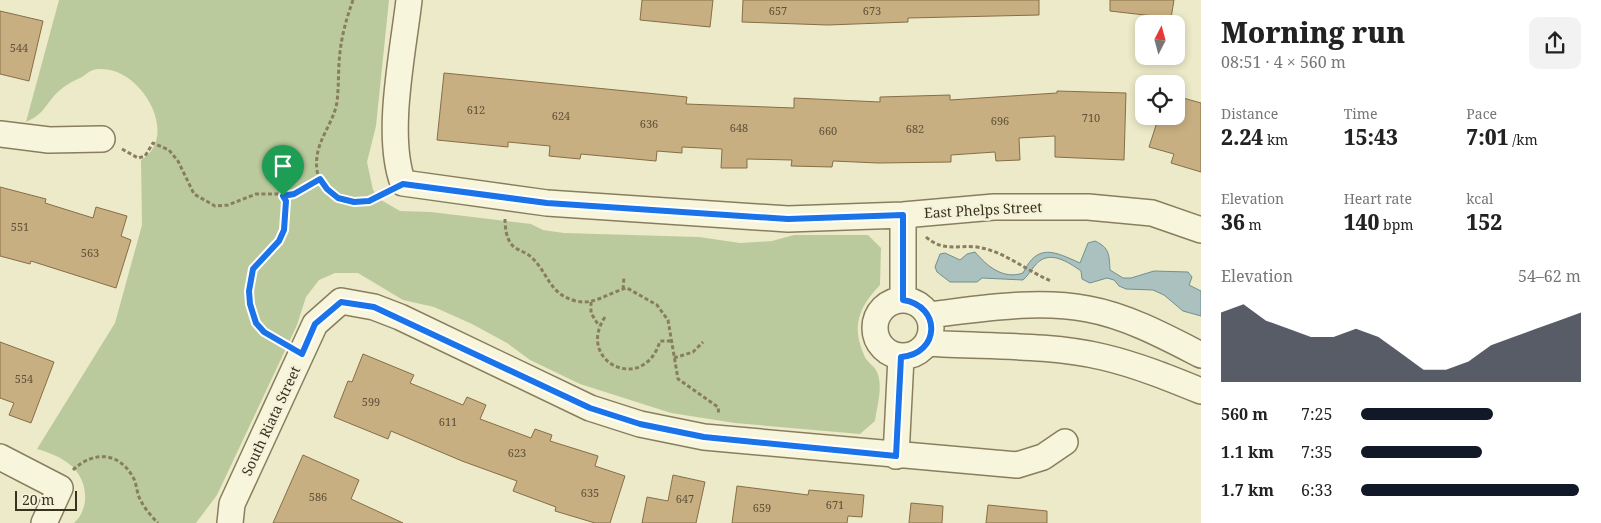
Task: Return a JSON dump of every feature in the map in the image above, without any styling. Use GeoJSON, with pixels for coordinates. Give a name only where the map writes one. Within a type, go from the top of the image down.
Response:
{"type":"FeatureCollection","features":[{"type":"Feature","properties":{"kind":"street"},"geometry":{"type":"LineString","coordinates":[[403,184],[398,170],[394,137],[409,0]]}},
{"type":"Feature","properties":{"kind":"street"},"geometry":{"type":"LineString","coordinates":[[0,134],[49,140],[102,138]]}},
{"type":"Feature","properties":{"kind":"street","name":"East Phelps Street"},"geometry":{"type":"LineString","coordinates":[[403,184],[547,203],[903,226],[994,207],[1088,207],[1152,213],[1201,230]]}},
{"type":"Feature","properties":{"kind":"street"},"geometry":{"type":"LineString","coordinates":[[903,226],[903,300]]}},
{"type":"Feature","properties":{"kind":"street"},"geometry":{"type":"LineString","coordinates":[[903,300],[917,304],[928,314],[931,329],[927,344],[916,354],[901,357],[885,351],[876,336],[875,328],[880,311],[886,305],[903,300]]}},
{"type":"Feature","properties":{"kind":"street","name":"South Riata Street"},"geometry":{"type":"LineString","coordinates":[[230,523],[232,504],[315,324],[341,302],[374,307],[400,317],[590,408],[640,424],[716,438]]}},
{"type":"Feature","properties":{"kind":"street"},"geometry":{"type":"LineString","coordinates":[[928,314],[1038,305],[1089,309],[1127,320],[1201,354]]}},
{"type":"Feature","properties":{"kind":"street"},"geometry":{"type":"LineString","coordinates":[[927,344],[1058,350],[1102,357],[1146,370],[1201,391]]}},
{"type":"Feature","properties":{"kind":"street"},"geometry":{"type":"LineString","coordinates":[[896,456],[901,357]]}},
{"type":"Feature","properties":{"kind":"street"},"geometry":{"type":"LineString","coordinates":[[716,438],[1017,466],[1043,457],[1066,442]]}},
{"type":"Feature","properties":{"kind":"street"},"geometry":{"type":"LineString","coordinates":[[0,457],[60,488],[44,523]]}},
{"type":"Feature","properties":{"kind":"path"},"geometry":{"type":"LineString","coordinates":[[353,0],[344,24],[340,51],[337,102],[331,124],[320,142],[317,154],[320,179],[327,189],[338,198],[354,202],[369,201],[403,184]]}},
{"type":"Feature","properties":{"kind":"path"},"geometry":{"type":"LineString","coordinates":[[102,138],[138,158],[145,156],[153,143],[169,150],[185,171],[194,194],[215,206],[228,205],[256,194],[283,196],[294,194],[320,179]]}},
{"type":"Feature","properties":{"kind":"path"},"geometry":{"type":"LineString","coordinates":[[283,196],[286,201],[284,230],[279,241],[253,269],[249,291],[250,304],[256,323],[264,332],[302,354]]}},
{"type":"Feature","properties":{"kind":"path"},"geometry":{"type":"LineString","coordinates":[[506,198],[506,235],[512,245],[529,255],[542,267],[547,281],[559,294],[577,302],[591,302],[613,291],[627,288],[658,305],[668,320],[678,380],[718,407],[719,417],[716,438]]}},
{"type":"Feature","properties":{"kind":"path"},"geometry":{"type":"LineString","coordinates":[[903,226],[944,248],[976,247],[999,254],[1035,274]]}},
{"type":"Feature","properties":{"kind":"path"},"geometry":{"type":"LineString","coordinates":[[623,289],[624,277]]}},
{"type":"Feature","properties":{"kind":"path"},"geometry":{"type":"LineString","coordinates":[[591,302],[591,313],[599,326]]}},
{"type":"Feature","properties":{"kind":"path"},"geometry":{"type":"LineString","coordinates":[[605,317],[599,326],[597,344],[605,360],[620,369],[638,368],[648,363],[660,341],[671,341]]}},
{"type":"Feature","properties":{"kind":"path"},"geometry":{"type":"LineString","coordinates":[[674,358],[693,352],[704,342]]}},
{"type":"Feature","properties":{"kind":"path"},"geometry":{"type":"LineString","coordinates":[[60,488],[74,469],[88,459],[99,455],[112,457],[125,465],[134,480],[141,501],[158,523]]}},
{"type":"Feature","properties":{"kind":"green space"},"geometry":{"type":"Polygon","coordinates":[[[59,0],[389,0],[376,126],[367,162],[373,190],[381,200],[400,211],[431,212],[531,224],[543,230],[564,233],[699,237],[740,243],[772,241],[794,235],[868,235],[881,248],[880,285],[862,309],[859,317],[858,335],[865,357],[875,368],[880,382],[875,421],[860,434],[735,423],[671,413],[580,384],[530,360],[507,343],[472,324],[434,307],[403,300],[358,273],[335,273],[319,280],[306,297],[297,325],[217,495],[196,523],[74,523],[81,514],[85,502],[85,494],[80,477],[62,459],[37,449],[115,323],[142,225],[141,160],[152,149],[157,135],[156,120],[151,104],[141,90],[129,79],[115,71],[99,69],[92,70],[63,87],[39,114],[26,122],[59,0]]]}},
{"type":"Feature","properties":{"kind":"water"},"geometry":{"type":"Polygon","coordinates":[[[1095,241],[1104,246],[1108,252],[1110,270],[1123,278],[1131,278],[1154,271],[1188,272],[1192,277],[1189,285],[1201,291],[1201,316],[1183,311],[1164,295],[1153,290],[1126,289],[1119,286],[1114,280],[1107,278],[1090,283],[1082,279],[1081,271],[1057,258],[1051,257],[1041,260],[1023,280],[982,278],[977,282],[950,282],[937,272],[935,267],[940,254],[945,253],[960,260],[967,254],[975,252],[990,267],[1002,273],[1016,275],[1023,273],[1029,263],[1041,253],[1055,253],[1080,263],[1088,243],[1095,241]]]}},
{"type":"Feature","properties":{"kind":"building"},"geometry":{"type":"Polygon","coordinates":[[[642,0],[713,0],[710,27],[640,20],[642,0]]]}},
{"type":"Feature","properties":{"kind":"building"},"geometry":{"type":"Polygon","coordinates":[[[743,0],[1039,0],[1039,15],[908,18],[908,22],[828,25],[742,22],[743,0]]]}},
{"type":"Feature","properties":{"kind":"building"},"geometry":{"type":"Polygon","coordinates":[[[1110,0],[1174,0],[1172,15],[1145,15],[1110,11],[1110,0]]]}},
{"type":"Feature","properties":{"kind":"building"},"geometry":{"type":"Polygon","coordinates":[[[0,11],[43,21],[29,81],[0,74],[0,11]]]}},
{"type":"Feature","properties":{"kind":"building"},"geometry":{"type":"Polygon","coordinates":[[[444,73],[687,97],[686,104],[794,108],[794,98],[880,102],[880,97],[950,95],[950,100],[1057,93],[1057,91],[1126,93],[1124,160],[1055,157],[1055,136],[1019,138],[1020,160],[996,161],[995,152],[951,155],[951,162],[878,163],[833,161],[832,167],[791,166],[792,160],[747,159],[747,168],[721,168],[722,149],[682,147],[682,153],[657,151],[656,161],[581,154],[580,159],[549,156],[550,146],[508,142],[508,147],[437,140],[444,73]]]}},
{"type":"Feature","properties":{"kind":"building"},"geometry":{"type":"Polygon","coordinates":[[[1185,99],[1201,103],[1201,172],[1171,163],[1174,154],[1149,147],[1156,125],[1185,125],[1185,99]]]}},
{"type":"Feature","properties":{"kind":"building"},"geometry":{"type":"Polygon","coordinates":[[[0,187],[46,199],[45,203],[93,218],[96,207],[127,216],[121,236],[131,240],[116,288],[31,261],[30,264],[0,256],[0,187]]]}},
{"type":"Feature","properties":{"kind":"building"},"geometry":{"type":"Polygon","coordinates":[[[0,342],[54,362],[31,423],[9,415],[14,403],[0,398],[0,342]]]}},
{"type":"Feature","properties":{"kind":"building"},"geometry":{"type":"Polygon","coordinates":[[[363,354],[414,375],[410,383],[463,405],[467,397],[486,405],[480,419],[531,438],[535,429],[552,435],[550,441],[598,456],[595,466],[625,476],[610,523],[595,523],[555,511],[556,507],[513,491],[517,481],[462,461],[391,431],[388,439],[334,417],[348,381],[352,382],[363,354]]]}},
{"type":"Feature","properties":{"kind":"building"},"geometry":{"type":"Polygon","coordinates":[[[303,455],[359,480],[351,499],[403,523],[273,523],[303,455]]]}},
{"type":"Feature","properties":{"kind":"building"},"geometry":{"type":"Polygon","coordinates":[[[673,475],[705,482],[696,523],[642,523],[647,497],[668,501],[673,475]]]}},
{"type":"Feature","properties":{"kind":"building"},"geometry":{"type":"Polygon","coordinates":[[[737,486],[808,495],[809,490],[864,495],[862,517],[848,516],[847,523],[732,523],[737,486]]]}},
{"type":"Feature","properties":{"kind":"building"},"geometry":{"type":"Polygon","coordinates":[[[911,503],[943,506],[942,523],[909,523],[911,503]]]}},
{"type":"Feature","properties":{"kind":"building"},"geometry":{"type":"Polygon","coordinates":[[[988,505],[1047,511],[1047,523],[986,523],[988,505]]]}},
{"type":"Feature","properties":{"kind":"route"},"geometry":{"type":"LineString","coordinates":[[320,179],[327,189],[338,198],[354,202],[369,201],[403,184],[547,203],[788,219],[903,215],[903,300],[910,301],[923,308],[928,314],[931,329],[927,344],[922,349],[916,354],[901,357],[896,456],[704,437],[640,424],[590,408],[532,382],[400,317],[374,307],[341,302],[315,324],[302,354],[285,346],[264,332],[256,323],[250,304],[249,291],[253,269],[279,241],[284,230],[286,201],[283,196],[294,194],[320,179]]}}]}
